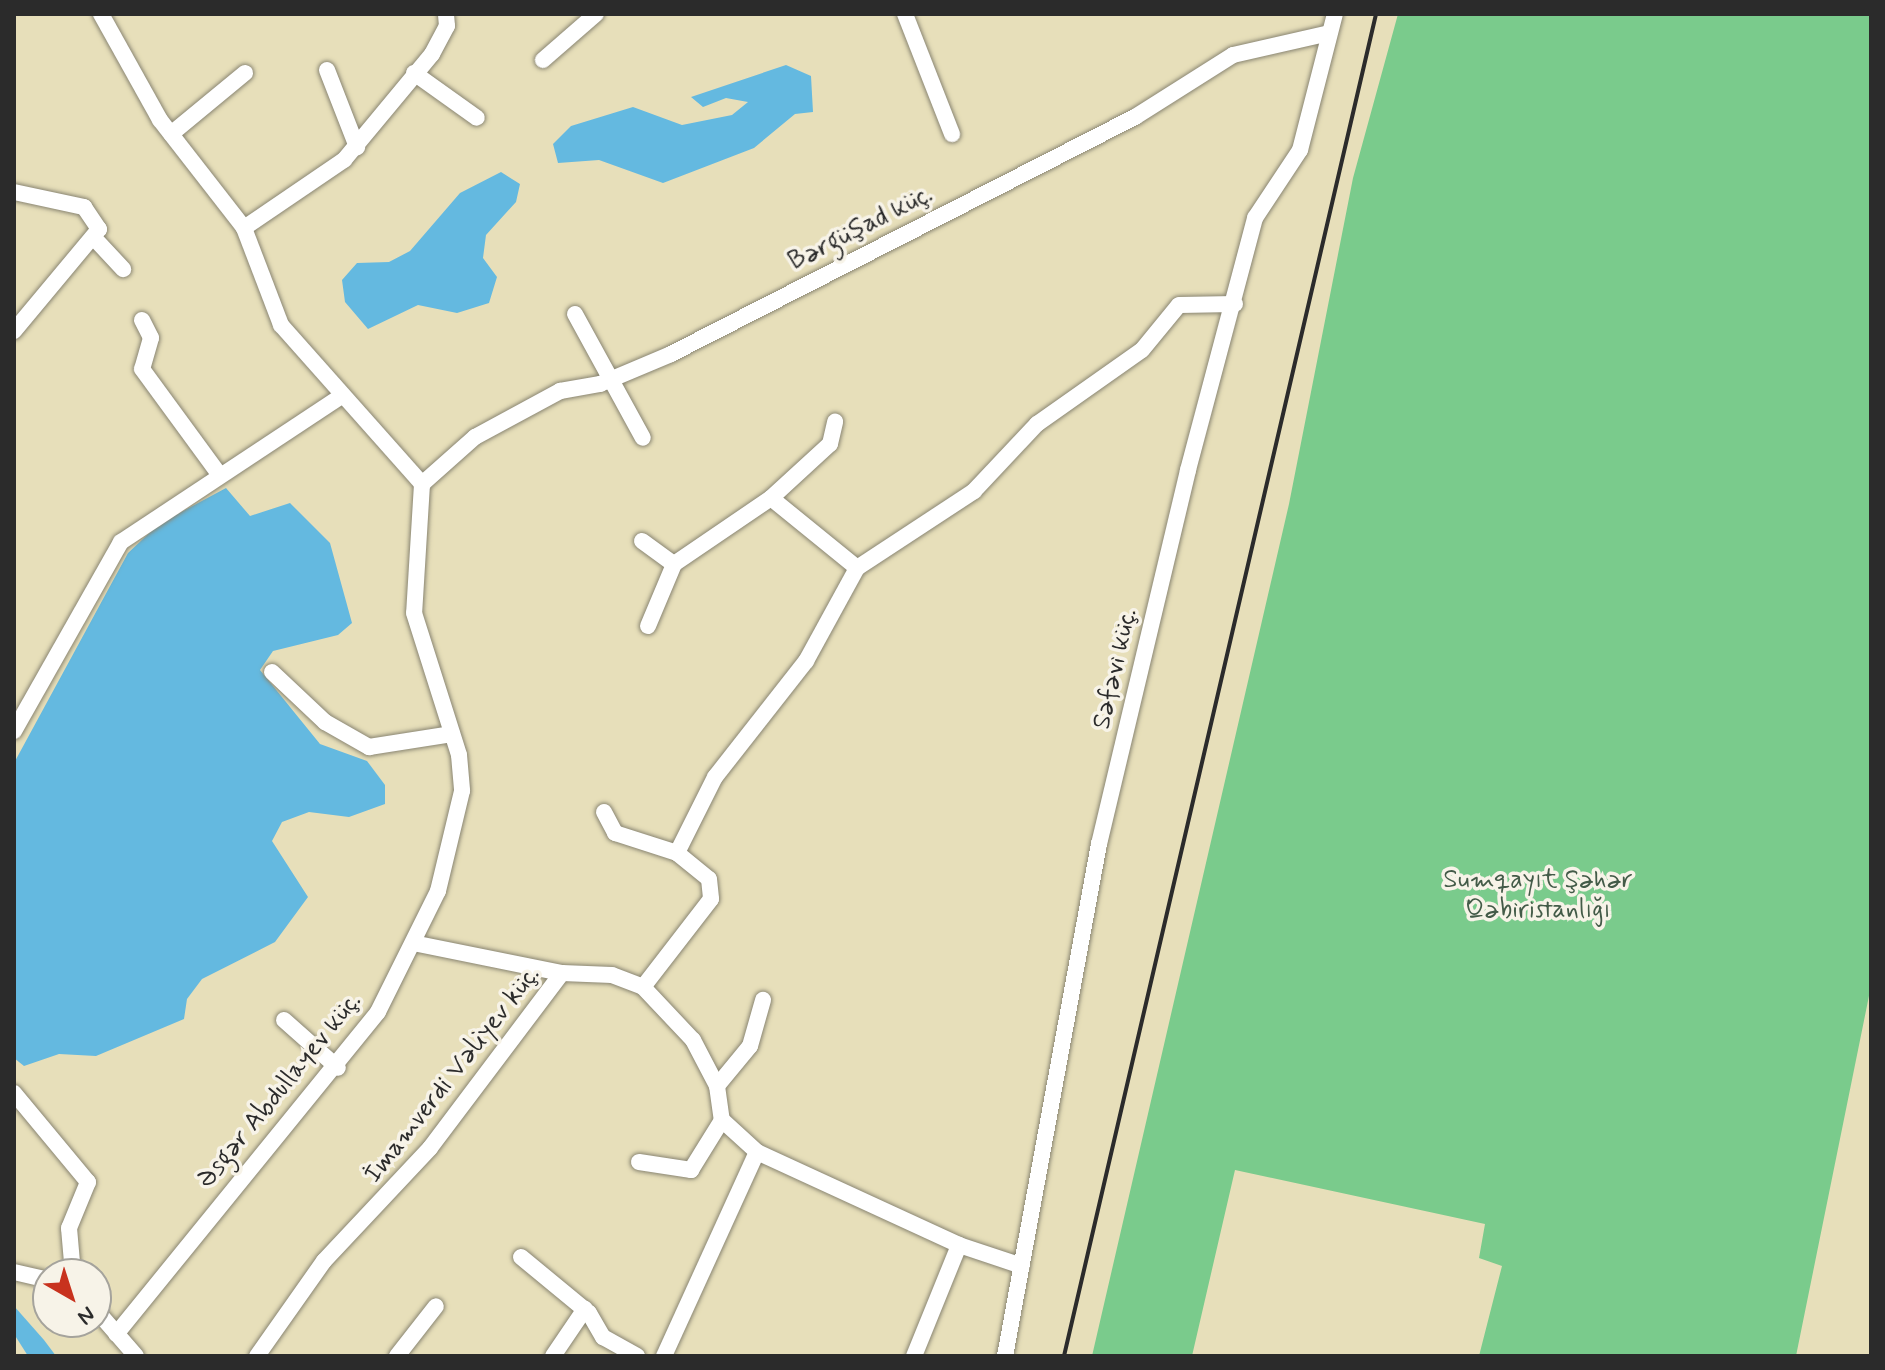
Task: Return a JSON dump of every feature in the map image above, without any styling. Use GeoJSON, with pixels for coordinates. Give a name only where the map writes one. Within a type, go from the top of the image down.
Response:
{"type":"FeatureCollection","features":[{"type":"Feature","properties":{"kind":"street"},"geometry":{"type":"LineString","coordinates":[[101,14],[171,134],[244,228],[281,325],[340,397],[422,484]]}},
{"type":"Feature","properties":{"kind":"street"},"geometry":{"type":"LineString","coordinates":[[244,228],[357,147],[443,37],[446,14]]}},
{"type":"Feature","properties":{"kind":"street"},"geometry":{"type":"LineString","coordinates":[[543,60],[596,14]]}},
{"type":"Feature","properties":{"kind":"street"},"geometry":{"type":"LineString","coordinates":[[905,14],[952,134]]}},
{"type":"Feature","properties":{"kind":"street","name":"Səfəvi küç."},"geometry":{"type":"LineString","coordinates":[[1005,1356],[1099,844],[1261,203],[1304,140],[1335,14]]}},
{"type":"Feature","properties":{"kind":"street","name":"Bərgüşad küç."},"geometry":{"type":"LineString","coordinates":[[422,484],[475,437],[560,391],[611,380],[1135,117],[1233,55],[1330,33]]}},
{"type":"Feature","properties":{"kind":"street"},"geometry":{"type":"LineString","coordinates":[[327,70],[357,147]]}},
{"type":"Feature","properties":{"kind":"street"},"geometry":{"type":"LineString","coordinates":[[171,134],[245,73]]}},
{"type":"Feature","properties":{"kind":"street"},"geometry":{"type":"LineString","coordinates":[[414,73],[477,118]]}},
{"type":"Feature","properties":{"kind":"street"},"geometry":{"type":"LineString","coordinates":[[14,192],[84,207],[98,220],[96,240],[14,331]]}},
{"type":"Feature","properties":{"kind":"street"},"geometry":{"type":"LineString","coordinates":[[96,240],[123,269]]}},
{"type":"Feature","properties":{"kind":"street"},"geometry":{"type":"LineString","coordinates":[[677,853],[723,763],[806,661],[857,568],[974,491],[1037,424],[1142,350],[1179,305],[1235,304]]}},
{"type":"Feature","properties":{"kind":"street"},"geometry":{"type":"LineString","coordinates":[[575,314],[643,438]]}},
{"type":"Feature","properties":{"kind":"street"},"geometry":{"type":"LineString","coordinates":[[142,320],[151,338],[142,369],[218,473]]}},
{"type":"Feature","properties":{"kind":"street"},"geometry":{"type":"LineString","coordinates":[[14,731],[121,542],[218,473],[340,397]]}},
{"type":"Feature","properties":{"kind":"street"},"geometry":{"type":"LineString","coordinates":[[648,626],[674,564],[771,498],[830,444],[835,422]]}},
{"type":"Feature","properties":{"kind":"street","name":"Əsgər Abdullayev küç."},"geometry":{"type":"LineString","coordinates":[[116,1334],[238,1178],[338,1068],[418,944],[462,791],[452,734],[414,613],[422,484]]}},
{"type":"Feature","properties":{"kind":"street"},"geometry":{"type":"LineString","coordinates":[[771,498],[857,568]]}},
{"type":"Feature","properties":{"kind":"street"},"geometry":{"type":"LineString","coordinates":[[642,541],[674,564]]}},
{"type":"Feature","properties":{"kind":"street"},"geometry":{"type":"LineString","coordinates":[[272,672],[325,722],[369,747],[452,734]]}},
{"type":"Feature","properties":{"kind":"street"},"geometry":{"type":"LineString","coordinates":[[604,812],[615,833],[677,853],[709,879],[711,899],[643,987]]}},
{"type":"Feature","properties":{"kind":"street"},"geometry":{"type":"LineString","coordinates":[[418,944],[562,973]]}},
{"type":"Feature","properties":{"kind":"street","name":"İmamverdi Vəliyev küç."},"geometry":{"type":"LineString","coordinates":[[257,1356],[324,1261],[421,1159],[562,973],[612,975],[643,987],[693,1040],[717,1086],[722,1120]]}},
{"type":"Feature","properties":{"kind":"street"},"geometry":{"type":"LineString","coordinates":[[717,1086],[750,1046],[763,1000]]}},
{"type":"Feature","properties":{"kind":"street"},"geometry":{"type":"LineString","coordinates":[[284,1020],[338,1068]]}},
{"type":"Feature","properties":{"kind":"street"},"geometry":{"type":"LineString","coordinates":[[14,1093],[88,1182],[69,1228],[72,1258]]}},
{"type":"Feature","properties":{"kind":"street"},"geometry":{"type":"LineString","coordinates":[[639,1162],[691,1170],[722,1120],[757,1152],[959,1245],[1022,1266]]}},
{"type":"Feature","properties":{"kind":"street"},"geometry":{"type":"LineString","coordinates":[[664,1356],[757,1152]]}},
{"type":"Feature","properties":{"kind":"street"},"geometry":{"type":"LineString","coordinates":[[914,1356],[959,1245]]}},
{"type":"Feature","properties":{"kind":"street"},"geometry":{"type":"LineString","coordinates":[[521,1257],[585,1309],[603,1337],[637,1356]]}},
{"type":"Feature","properties":{"kind":"street"},"geometry":{"type":"LineString","coordinates":[[397,1356],[436,1306]]}},
{"type":"Feature","properties":{"kind":"street"},"geometry":{"type":"LineString","coordinates":[[553,1356],[585,1309]]}},
{"type":"Feature","properties":{"kind":"street"},"geometry":{"type":"LineString","coordinates":[[112,1329],[136,1356]]}},
{"type":"Feature","properties":{"kind":"green space","name":"Sumqayıt Şəhər Qəbiristanlığı"},"geometry":{"type":"Polygon","coordinates":[[[1398,14],[1871,14],[1871,986],[1796,1356],[1479,1356],[1502,1266],[1479,1258],[1485,1224],[1235,1170],[1192,1356],[1092,1356],[1289,504],[1353,178],[1398,14]]]}},
{"type":"Feature","properties":{"kind":"water"},"geometry":{"type":"Polygon","coordinates":[[[786,65],[811,76],[813,112],[795,114],[754,148],[663,183],[599,160],[558,163],[553,144],[571,126],[633,107],[682,125],[732,115],[748,102],[726,98],[703,107],[691,97],[786,65]]]}},
{"type":"Feature","properties":{"kind":"water"},"geometry":{"type":"Polygon","coordinates":[[[501,172],[520,184],[516,202],[486,235],[483,258],[497,277],[489,303],[457,313],[418,305],[368,329],[345,302],[342,280],[357,263],[389,262],[410,251],[460,193],[501,172]]]}},
{"type":"Feature","properties":{"kind":"water"},"geometry":{"type":"Polygon","coordinates":[[[226,488],[250,516],[290,503],[330,543],[352,623],[338,635],[273,651],[260,670],[320,744],[367,761],[385,785],[385,804],[349,817],[309,812],[282,822],[272,841],[308,897],[275,942],[202,979],[187,999],[184,1019],[96,1056],[59,1054],[24,1066],[14,1058],[14,763],[128,553],[159,524],[226,488]]]}},
{"type":"Feature","properties":{"kind":"water"},"geometry":{"type":"Polygon","coordinates":[[[14,1306],[32,1326],[32,1338],[42,1338],[56,1356],[28,1356],[14,1334],[14,1306]]]}},
{"type":"Feature","properties":{"kind":"railway"},"geometry":{"type":"LineString","coordinates":[[1064,1356],[1376,14]]}}]}
